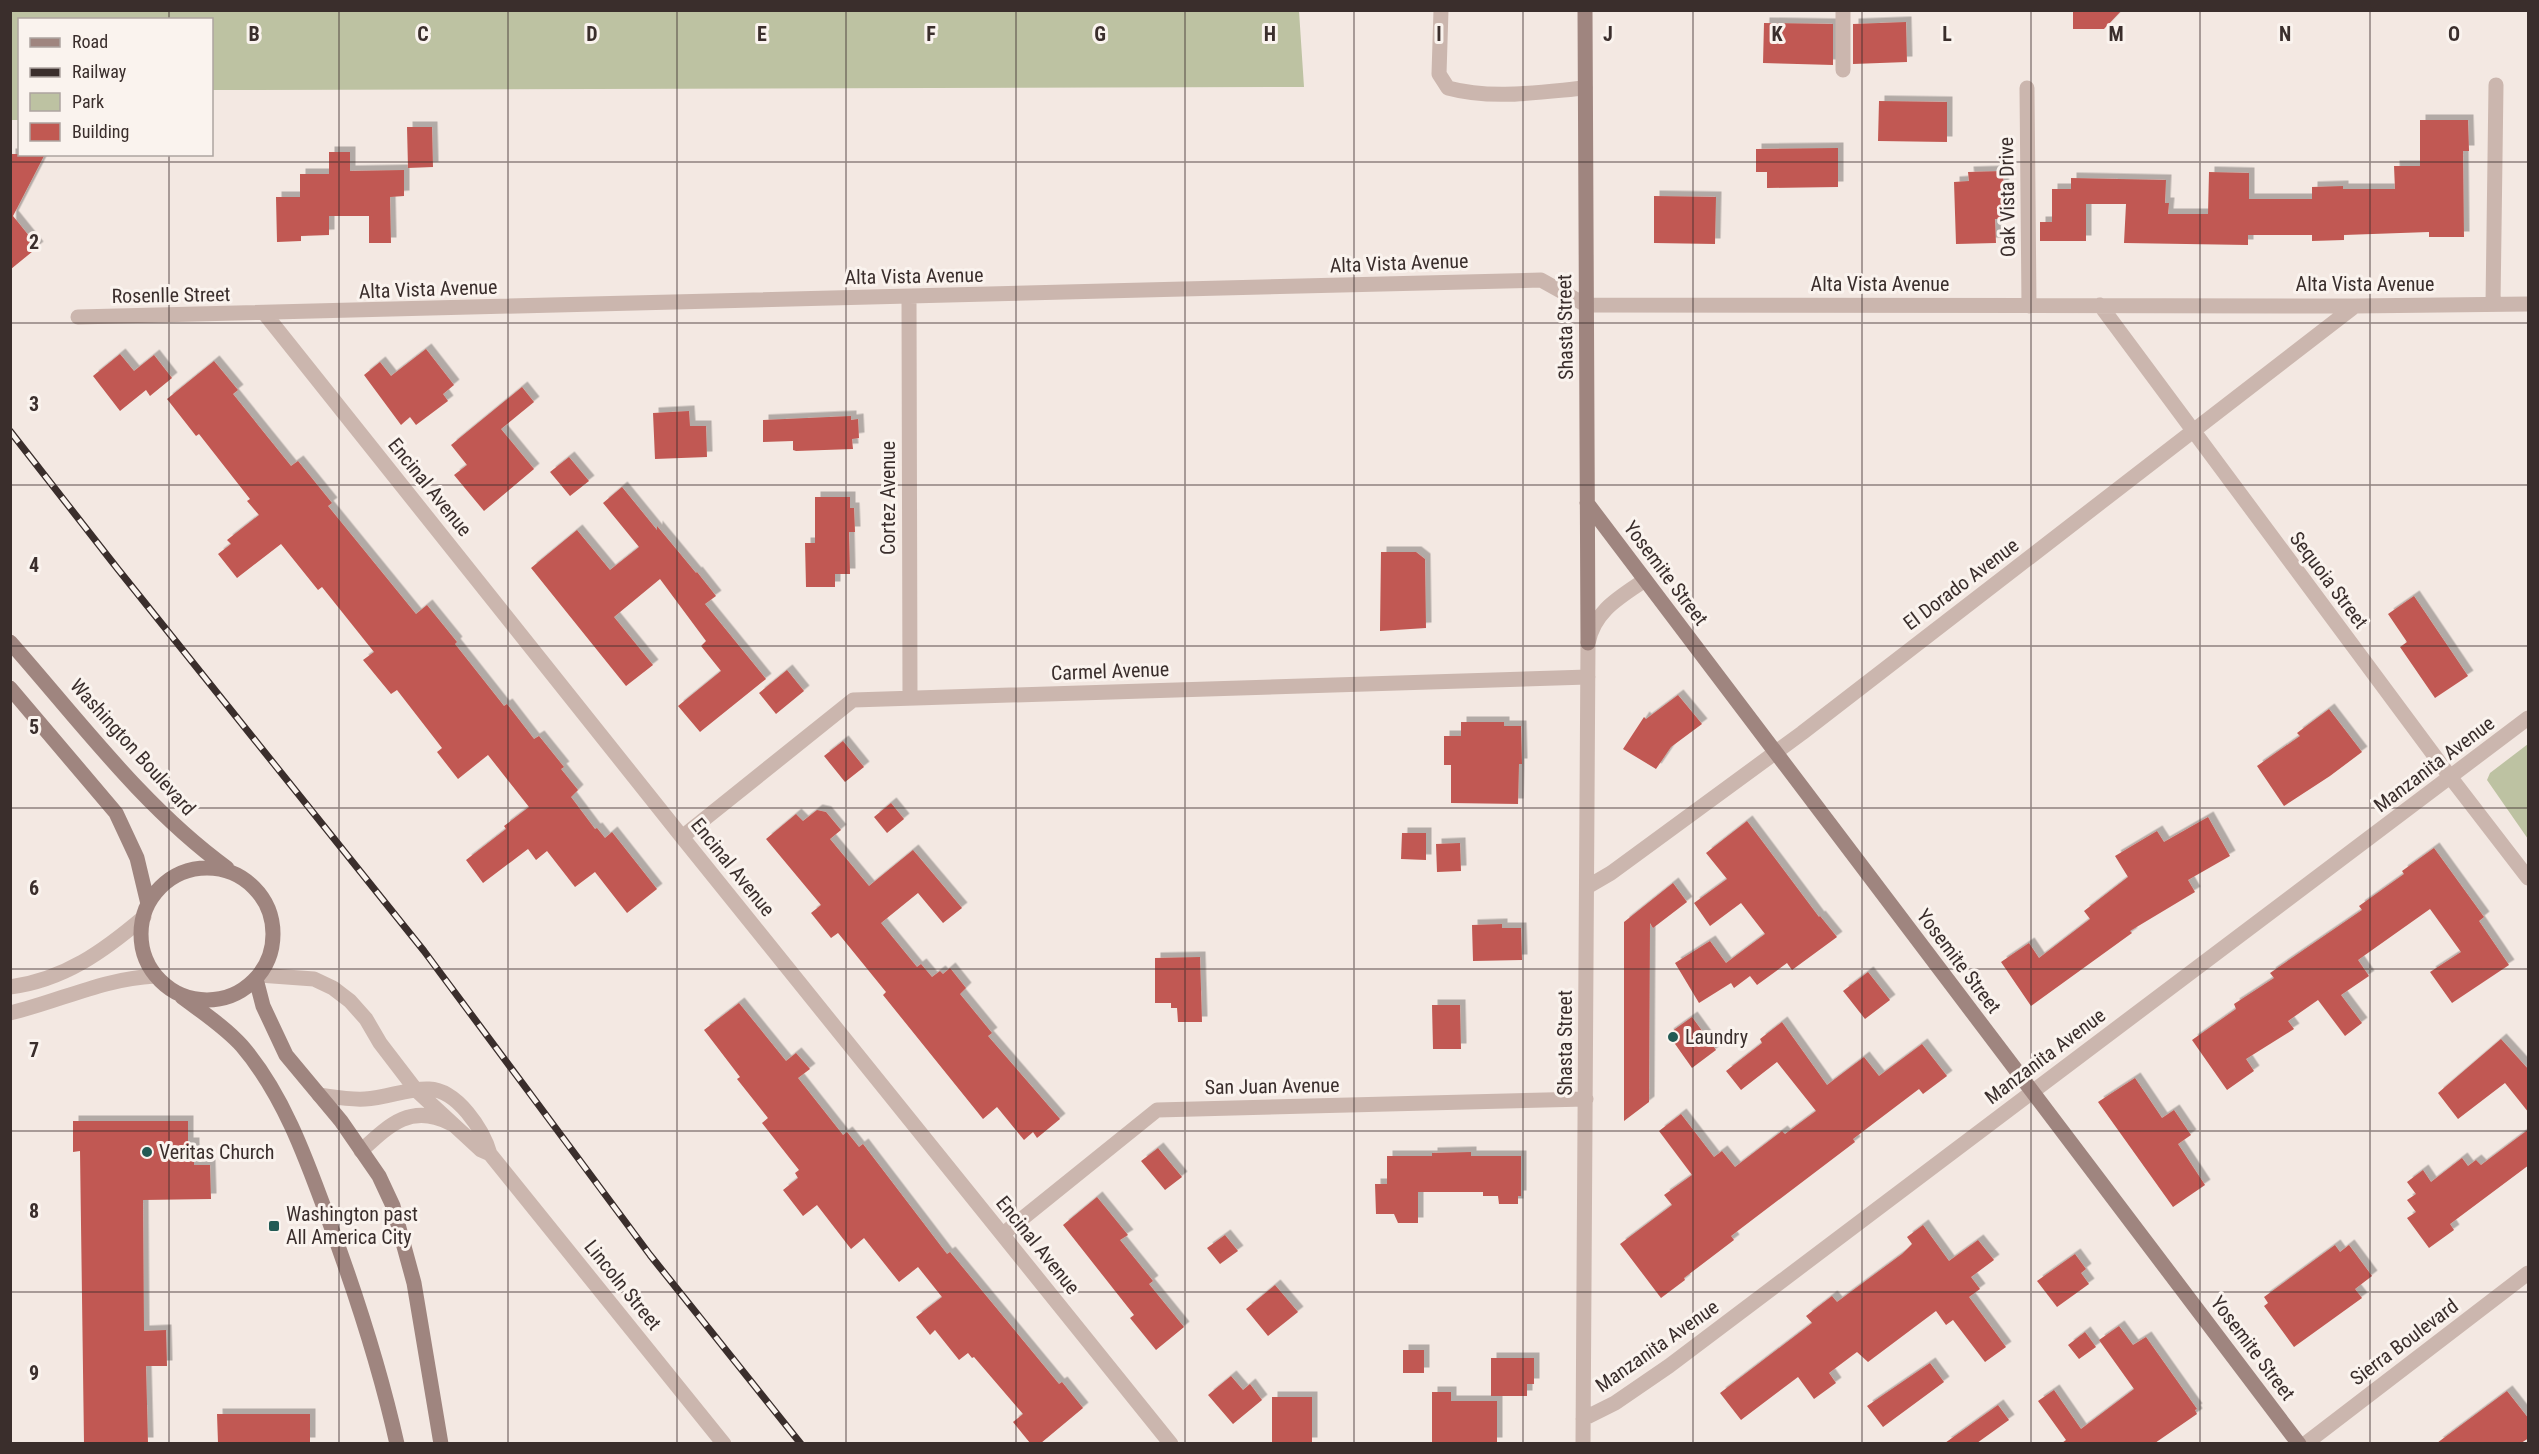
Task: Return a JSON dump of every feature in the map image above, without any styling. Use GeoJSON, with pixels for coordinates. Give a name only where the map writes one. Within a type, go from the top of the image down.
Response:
{"type":"FeatureCollection","features":[{"type":"Feature","properties":{"kind":"main road","name":"Shasta Street"},"geometry":{"type":"LineString","coordinates":[[1585,10],[1588,643]]}},
{"type":"Feature","properties":{"kind":"main road","name":"Yosemite Street"},"geometry":{"type":"LineString","coordinates":[[1587,503],[2299,1443]]}},
{"type":"Feature","properties":{"kind":"main road","name":"Washington Boulevard"},"geometry":{"type":"LineString","coordinates":[[10,642],[153,804],[188,838],[232,872]]}},
{"type":"Feature","properties":{"kind":"main road"},"geometry":{"type":"LineString","coordinates":[[10,688],[116,813],[137,858],[146,911],[143,947],[155,976],[167,988],[210,1017],[242,1046],[292,1128],[317,1188],[362,1314],[397,1443]]}},
{"type":"Feature","properties":{"kind":"main road"},"geometry":{"type":"LineString","coordinates":[[146,911],[170,878],[182,872],[207,866],[232,872],[256,890],[270,917],[272,934],[269,956],[257,977],[243,991],[224,1000],[202,1002],[182,997]]}},
{"type":"Feature","properties":{"kind":"main road"},"geometry":{"type":"LineString","coordinates":[[257,977],[263,1006],[286,1054],[362,1151],[379,1176],[393,1206],[410,1264],[441,1443]]}},
{"type":"Feature","properties":{"kind":"street"},"geometry":{"type":"LineString","coordinates":[[1441,10],[1439,74],[1448,88],[1468,93],[1527,93],[1585,88]]}},
{"type":"Feature","properties":{"kind":"street"},"geometry":{"type":"LineString","coordinates":[[1844,10],[1844,70]]}},
{"type":"Feature","properties":{"kind":"street"},"geometry":{"type":"LineString","coordinates":[[2493,304],[2496,85]]}},
{"type":"Feature","properties":{"kind":"street","name":"Oak Vista Drive"},"geometry":{"type":"LineString","coordinates":[[2027,88],[2029,306]]}},
{"type":"Feature","properties":{"kind":"street","name":"Alta Vista Avenue"},"geometry":{"type":"LineString","coordinates":[[265,314],[1541,280],[1586,305],[2355,306],[2529,304]]}},
{"type":"Feature","properties":{"kind":"street","name":"Cortez Avenue"},"geometry":{"type":"LineString","coordinates":[[909,297],[910,699]]}},
{"type":"Feature","properties":{"kind":"street","name":"Sequoia Street"},"geometry":{"type":"LineString","coordinates":[[2100,305],[2451,778],[2529,878]]}},
{"type":"Feature","properties":{"kind":"street","name":"El Dorado Avenue"},"geometry":{"type":"LineString","coordinates":[[1587,887],[1611,873],[1776,752],[2355,306]]}},
{"type":"Feature","properties":{"kind":"street","name":"Rosenlle Street"},"geometry":{"type":"LineString","coordinates":[[78,317],[265,314]]}},
{"type":"Feature","properties":{"kind":"street","name":"Encinal Avenue"},"geometry":{"type":"LineString","coordinates":[[265,314],[682,837],[1171,1443]]}},
{"type":"Feature","properties":{"kind":"street","name":"Shasta Street"},"geometry":{"type":"LineString","coordinates":[[1583,1443],[1588,643],[1591,629],[1598,615],[1646,580]]}},
{"type":"Feature","properties":{"kind":"street","name":"Carmel Avenue"},"geometry":{"type":"LineString","coordinates":[[682,837],[853,700],[1588,677]]}},
{"type":"Feature","properties":{"kind":"street","name":"Manzanita Avenue"},"geometry":{"type":"LineString","coordinates":[[1583,1419],[1614,1403],[1669,1366],[2529,718]]}},
{"type":"Feature","properties":{"kind":"street"},"geometry":{"type":"LineString","coordinates":[[10,987],[37,982],[72,968],[109,946],[146,911]]}},
{"type":"Feature","properties":{"kind":"street"},"geometry":{"type":"LineString","coordinates":[[10,1013],[102,984],[131,977],[155,976]]}},
{"type":"Feature","properties":{"kind":"street","name":"Lincoln Street"},"geometry":{"type":"LineString","coordinates":[[257,977],[314,979],[333,988],[350,1001],[366,1019],[380,1043],[416,1090],[481,1150],[490,1154]]}},
{"type":"Feature","properties":{"kind":"street","name":"Lincoln Street"},"geometry":{"type":"LineString","coordinates":[[319,1095],[362,1100],[431,1089],[444,1092],[459,1104],[487,1144],[490,1154],[724,1443]]}},
{"type":"Feature","properties":{"kind":"street","name":"San Juan Avenue"},"geometry":{"type":"LineString","coordinates":[[1003,1234],[1157,1110],[1586,1099]]}},
{"type":"Feature","properties":{"kind":"street","name":"Lincoln Street"},"geometry":{"type":"LineString","coordinates":[[362,1151],[388,1125],[406,1117],[423,1115],[440,1118],[457,1127]]}},
{"type":"Feature","properties":{"kind":"street","name":"Sierra Boulevard"},"geometry":{"type":"LineString","coordinates":[[2305,1443],[2529,1273]]}},
{"type":"Feature","properties":{"kind":"green space"},"geometry":{"type":"Polygon","coordinates":[[[10,11],[1299,11],[1304,87],[213,90],[213,18],[18,18],[18,120],[11,120],[10,11]]]}},
{"type":"Feature","properties":{"kind":"green space"},"geometry":{"type":"Polygon","coordinates":[[[2528,744],[2528,839],[2487,780],[2490,773],[2528,744]]]}},
{"type":"Feature","properties":{"kind":"building"},"geometry":{"type":"Polygon","coordinates":[[[2073,10],[2122,10],[2104,29],[2073,29],[2073,10]]]}},
{"type":"Feature","properties":{"kind":"building"},"geometry":{"type":"Polygon","coordinates":[[[1906,22],[1907,62],[1853,64],[1853,24],[1906,22]]]}},
{"type":"Feature","properties":{"kind":"building"},"geometry":{"type":"Polygon","coordinates":[[[1764,23],[1833,24],[1833,65],[1763,63],[1764,23]]]}},
{"type":"Feature","properties":{"kind":"building"},"geometry":{"type":"Polygon","coordinates":[[[1879,101],[1947,102],[1947,142],[1878,141],[1879,101]]]}},
{"type":"Feature","properties":{"kind":"building"},"geometry":{"type":"Polygon","coordinates":[[[2420,120],[2468,120],[2469,151],[2463,151],[2464,237],[2429,237],[2429,232],[2344,235],[2344,240],[2312,241],[2312,235],[2248,235],[2248,245],[2124,243],[2126,204],[2086,204],[2086,241],[2040,241],[2040,222],[2052,222],[2052,189],[2071,189],[2071,178],[2166,180],[2165,203],[2169,203],[2168,214],[2208,214],[2209,172],[2249,173],[2249,199],[2312,199],[2312,187],[2395,189],[2394,166],[2420,166],[2420,120]]]}},
{"type":"Feature","properties":{"kind":"building"},"geometry":{"type":"Polygon","coordinates":[[[407,127],[432,127],[433,167],[408,168],[407,127]]]}},
{"type":"Feature","properties":{"kind":"building"},"geometry":{"type":"Polygon","coordinates":[[[1838,148],[1838,187],[1767,188],[1767,172],[1756,172],[1756,149],[1838,148]]]}},
{"type":"Feature","properties":{"kind":"building"},"geometry":{"type":"Polygon","coordinates":[[[329,152],[350,152],[350,171],[404,170],[404,196],[390,197],[391,243],[369,243],[369,216],[329,216],[329,235],[301,236],[301,241],[277,242],[276,197],[300,197],[300,174],[329,174],[329,152]]]}},
{"type":"Feature","properties":{"kind":"building"},"geometry":{"type":"Polygon","coordinates":[[[10,154],[44,156],[13,216],[38,247],[11,269],[10,154]]]}},
{"type":"Feature","properties":{"kind":"building"},"geometry":{"type":"Polygon","coordinates":[[[2003,171],[2005,219],[1995,219],[1996,243],[1956,244],[1954,182],[1969,181],[1968,172],[2003,171]]]}},
{"type":"Feature","properties":{"kind":"building"},"geometry":{"type":"Polygon","coordinates":[[[1654,196],[1716,197],[1715,244],[1654,243],[1654,196]]]}},
{"type":"Feature","properties":{"kind":"building"},"geometry":{"type":"Polygon","coordinates":[[[426,349],[454,385],[443,394],[448,401],[416,425],[410,417],[401,425],[364,375],[380,362],[391,376],[426,349]]]}},
{"type":"Feature","properties":{"kind":"building"},"geometry":{"type":"Polygon","coordinates":[[[120,354],[134,371],[154,355],[172,378],[150,396],[146,390],[120,411],[93,376],[120,354]]]}},
{"type":"Feature","properties":{"kind":"building"},"geometry":{"type":"Polygon","coordinates":[[[214,361],[238,390],[233,394],[291,466],[298,461],[332,503],[328,506],[416,614],[427,605],[504,706],[507,704],[534,739],[539,736],[564,767],[561,769],[578,790],[571,797],[595,829],[597,828],[605,838],[612,832],[657,889],[627,913],[595,872],[575,887],[547,851],[536,860],[528,849],[483,883],[466,860],[506,829],[504,826],[529,807],[488,755],[458,779],[437,752],[442,748],[397,690],[391,694],[363,660],[374,652],[322,587],[318,590],[281,544],[237,578],[218,554],[231,544],[227,540],[259,515],[247,501],[250,499],[199,434],[196,436],[167,399],[214,361]]]}},
{"type":"Feature","properties":{"kind":"building"},"geometry":{"type":"Polygon","coordinates":[[[522,387],[534,402],[501,429],[534,469],[484,511],[454,475],[467,465],[451,445],[522,387]]]}},
{"type":"Feature","properties":{"kind":"building"},"geometry":{"type":"Polygon","coordinates":[[[689,411],[690,426],[706,426],[707,457],[655,459],[653,413],[689,411]]]}},
{"type":"Feature","properties":{"kind":"building"},"geometry":{"type":"Polygon","coordinates":[[[851,416],[851,420],[858,419],[859,438],[852,439],[853,449],[796,451],[793,450],[793,441],[763,442],[763,420],[851,416]]]}},
{"type":"Feature","properties":{"kind":"building"},"geometry":{"type":"Polygon","coordinates":[[[569,457],[589,481],[570,496],[550,472],[569,457]]]}},
{"type":"Feature","properties":{"kind":"building"},"geometry":{"type":"Polygon","coordinates":[[[622,487],[716,596],[705,604],[766,679],[700,732],[678,706],[721,671],[701,646],[706,641],[660,579],[614,617],[653,665],[626,686],[531,568],[577,530],[610,570],[639,547],[603,503],[622,487]]]}},
{"type":"Feature","properties":{"kind":"building"},"geometry":{"type":"Polygon","coordinates":[[[815,497],[850,497],[850,508],[854,508],[855,532],[849,532],[850,574],[835,574],[835,587],[806,587],[805,543],[815,543],[815,497]]]}},
{"type":"Feature","properties":{"kind":"building"},"geometry":{"type":"Polygon","coordinates":[[[1381,552],[1416,552],[1425,559],[1426,628],[1380,631],[1381,552]]]}},
{"type":"Feature","properties":{"kind":"building"},"geometry":{"type":"Polygon","coordinates":[[[2414,596],[2468,676],[2435,698],[2400,647],[2407,642],[2388,614],[2414,596]]]}},
{"type":"Feature","properties":{"kind":"building"},"geometry":{"type":"Polygon","coordinates":[[[787,670],[804,691],[776,714],[759,693],[787,670]]]}},
{"type":"Feature","properties":{"kind":"building"},"geometry":{"type":"Polygon","coordinates":[[[1678,695],[1702,724],[1671,747],[1656,769],[1623,749],[1644,717],[1646,719],[1678,695]]]}},
{"type":"Feature","properties":{"kind":"building"},"geometry":{"type":"Polygon","coordinates":[[[2329,709],[2362,752],[2284,806],[2257,766],[2300,736],[2297,733],[2329,709]]]}},
{"type":"Feature","properties":{"kind":"building"},"geometry":{"type":"Polygon","coordinates":[[[1461,722],[1504,722],[1504,726],[1521,726],[1522,764],[1519,764],[1518,804],[1451,803],[1451,765],[1444,765],[1444,736],[1461,736],[1461,722]]]}},
{"type":"Feature","properties":{"kind":"building"},"geometry":{"type":"Polygon","coordinates":[[[843,741],[864,767],[845,782],[824,756],[843,741]]]}},
{"type":"Feature","properties":{"kind":"building"},"geometry":{"type":"Polygon","coordinates":[[[891,803],[904,819],[887,833],[874,817],[891,803]]]}},
{"type":"Feature","properties":{"kind":"building"},"geometry":{"type":"Polygon","coordinates":[[[817,810],[826,812],[841,830],[830,839],[869,886],[913,850],[962,908],[943,923],[918,893],[881,923],[917,967],[921,964],[932,977],[940,971],[943,974],[950,968],[966,988],[960,994],[992,1033],[988,1036],[1060,1119],[1037,1138],[1033,1132],[1024,1140],[997,1107],[983,1119],[883,995],[886,992],[838,933],[831,938],[811,913],[821,905],[766,839],[796,814],[803,821],[817,810]]]}},
{"type":"Feature","properties":{"kind":"building"},"geometry":{"type":"Polygon","coordinates":[[[2208,817],[2230,856],[2188,880],[2195,892],[2130,931],[2132,933],[2031,1006],[2001,962],[2029,943],[2039,958],[2090,919],[2084,911],[2128,877],[2115,856],[2157,831],[2164,842],[2208,817]]]}},
{"type":"Feature","properties":{"kind":"building"},"geometry":{"type":"Polygon","coordinates":[[[1747,821],[1819,917],[1837,937],[1792,970],[1787,963],[1757,985],[1750,976],[1734,988],[1731,983],[1699,1003],[1675,963],[1710,941],[1726,963],[1765,934],[1741,903],[1710,926],[1694,903],[1727,879],[1706,853],[1747,821]]]}},
{"type":"Feature","properties":{"kind":"building"},"geometry":{"type":"Polygon","coordinates":[[[1402,833],[1426,833],[1426,860],[1401,859],[1402,833]]]}},
{"type":"Feature","properties":{"kind":"building"},"geometry":{"type":"Polygon","coordinates":[[[1460,843],[1461,871],[1437,872],[1436,844],[1460,843]]]}},
{"type":"Feature","properties":{"kind":"building"},"geometry":{"type":"Polygon","coordinates":[[[2434,848],[2484,917],[2479,921],[2509,965],[2452,1003],[2430,972],[2461,952],[2430,909],[2358,960],[2369,976],[2341,995],[2362,1023],[2345,1036],[2318,1000],[2288,1021],[2294,1029],[2246,1059],[2254,1071],[2227,1090],[2192,1040],[2236,1009],[2234,1004],[2274,978],[2270,973],[2362,910],[2359,906],[2404,874],[2402,871],[2434,848]]]}},
{"type":"Feature","properties":{"kind":"building"},"geometry":{"type":"Polygon","coordinates":[[[1673,883],[1687,902],[1653,928],[1650,923],[1649,1102],[1624,1121],[1624,922],[1673,883]]]}},
{"type":"Feature","properties":{"kind":"building"},"geometry":{"type":"Polygon","coordinates":[[[1502,924],[1502,928],[1521,928],[1522,960],[1473,961],[1472,925],[1502,924]]]}},
{"type":"Feature","properties":{"kind":"building"},"geometry":{"type":"Polygon","coordinates":[[[1200,957],[1202,1022],[1178,1022],[1177,1008],[1171,1008],[1171,1003],[1155,1003],[1155,958],[1200,957]]]}},
{"type":"Feature","properties":{"kind":"building"},"geometry":{"type":"Polygon","coordinates":[[[1868,972],[1890,1000],[1865,1019],[1843,991],[1868,972]]]}},
{"type":"Feature","properties":{"kind":"building"},"geometry":{"type":"Polygon","coordinates":[[[739,1003],[786,1061],[796,1053],[810,1069],[798,1078],[843,1135],[847,1132],[859,1147],[863,1144],[947,1254],[950,1252],[1059,1384],[1062,1382],[1083,1408],[1041,1443],[1030,1443],[1013,1422],[1023,1414],[974,1357],[972,1358],[968,1353],[959,1360],[935,1330],[930,1335],[916,1317],[942,1297],[918,1267],[899,1282],[864,1238],[851,1249],[817,1205],[803,1216],[783,1190],[798,1178],[795,1173],[799,1170],[762,1123],[768,1118],[737,1079],[740,1077],[704,1030],[739,1003]]]}},
{"type":"Feature","properties":{"kind":"building"},"geometry":{"type":"Polygon","coordinates":[[[1432,1005],[1460,1005],[1461,1049],[1433,1049],[1432,1005]]]}},
{"type":"Feature","properties":{"kind":"building"},"geometry":{"type":"Polygon","coordinates":[[[1692,1017],[1716,1050],[1692,1068],[1668,1034],[1692,1017]]]}},
{"type":"Feature","properties":{"kind":"building"},"geometry":{"type":"Polygon","coordinates":[[[1782,1022],[1827,1085],[1864,1057],[1879,1076],[1922,1044],[1947,1076],[1923,1094],[1919,1089],[1853,1139],[1855,1142],[1731,1236],[1734,1240],[1661,1298],[1620,1244],[1672,1205],[1664,1195],[1692,1175],[1659,1131],[1681,1114],[1714,1157],[1722,1151],[1735,1167],[1782,1131],[1785,1134],[1816,1111],[1777,1062],[1741,1090],[1726,1071],[1762,1043],[1760,1039],[1782,1022]]]}},
{"type":"Feature","properties":{"kind":"building"},"geometry":{"type":"Polygon","coordinates":[[[2501,1039],[2529,1070],[2529,1113],[2505,1083],[2458,1119],[2438,1093],[2501,1039]]]}},
{"type":"Feature","properties":{"kind":"building"},"geometry":{"type":"Polygon","coordinates":[[[2135,1078],[2162,1118],[2174,1110],[2191,1135],[2178,1144],[2205,1185],[2173,1207],[2098,1102],[2135,1078]]]}},
{"type":"Feature","properties":{"kind":"building"},"geometry":{"type":"Polygon","coordinates":[[[73,1121],[188,1121],[188,1143],[194,1143],[194,1165],[210,1165],[211,1199],[143,1200],[144,1331],[166,1330],[167,1366],[146,1366],[148,1443],[84,1443],[80,1151],[73,1152],[73,1121]]]}},
{"type":"Feature","properties":{"kind":"building"},"geometry":{"type":"Polygon","coordinates":[[[2529,1129],[2529,1165],[2450,1224],[2454,1230],[2429,1248],[2407,1218],[2416,1212],[2407,1200],[2416,1194],[2407,1182],[2423,1170],[2431,1182],[2462,1158],[2468,1166],[2476,1160],[2481,1165],[2529,1129]]]}},
{"type":"Feature","properties":{"kind":"building"},"geometry":{"type":"Polygon","coordinates":[[[1158,1148],[1182,1177],[1165,1190],[1141,1161],[1158,1148]]]}},
{"type":"Feature","properties":{"kind":"building"},"geometry":{"type":"Polygon","coordinates":[[[1471,1152],[1471,1156],[1521,1156],[1521,1196],[1518,1196],[1518,1204],[1499,1204],[1498,1196],[1483,1196],[1483,1192],[1418,1192],[1418,1223],[1398,1223],[1394,1214],[1376,1214],[1375,1184],[1387,1184],[1387,1156],[1432,1156],[1432,1153],[1471,1152]]]}},
{"type":"Feature","properties":{"kind":"building"},"geometry":{"type":"Polygon","coordinates":[[[1097,1197],[1128,1235],[1120,1240],[1153,1281],[1149,1284],[1184,1327],[1156,1350],[1130,1318],[1134,1315],[1063,1225],[1097,1197]]]}},
{"type":"Feature","properties":{"kind":"building"},"geometry":{"type":"Polygon","coordinates":[[[1923,1225],[1949,1261],[1978,1240],[1994,1260],[1971,1277],[1980,1289],[1969,1297],[2006,1347],[1985,1362],[1953,1320],[1946,1325],[1936,1311],[1868,1362],[1857,1352],[1829,1373],[1836,1383],[1814,1399],[1798,1377],[1741,1420],[1720,1393],[1812,1323],[1806,1316],[1832,1296],[1837,1302],[1902,1254],[1912,1244],[1907,1237],[1923,1225]]]}},
{"type":"Feature","properties":{"kind":"building"},"geometry":{"type":"Polygon","coordinates":[[[1225,1235],[1238,1251],[1220,1264],[1207,1248],[1225,1235]]]}},
{"type":"Feature","properties":{"kind":"building"},"geometry":{"type":"Polygon","coordinates":[[[2335,1245],[2340,1252],[2349,1245],[2372,1276],[2355,1289],[2362,1298],[2294,1347],[2264,1306],[2268,1303],[2264,1297],[2335,1245]]]}},
{"type":"Feature","properties":{"kind":"building"},"geometry":{"type":"Polygon","coordinates":[[[2075,1254],[2086,1269],[2081,1273],[2089,1284],[2057,1307],[2037,1281],[2075,1254]]]}},
{"type":"Feature","properties":{"kind":"building"},"geometry":{"type":"Polygon","coordinates":[[[1275,1285],[1298,1312],[1268,1336],[1246,1309],[1275,1285]]]}},
{"type":"Feature","properties":{"kind":"building"},"geometry":{"type":"Polygon","coordinates":[[[2119,1326],[2133,1345],[2146,1337],[2197,1409],[2195,1410],[2197,1414],[2155,1443],[2062,1443],[2066,1440],[2038,1401],[2054,1390],[2081,1429],[2134,1389],[2099,1340],[2119,1326]]]}},
{"type":"Feature","properties":{"kind":"building"},"geometry":{"type":"Polygon","coordinates":[[[2085,1332],[2096,1347],[2079,1359],[2068,1345],[2085,1332]]]}},
{"type":"Feature","properties":{"kind":"building"},"geometry":{"type":"Polygon","coordinates":[[[1403,1350],[1424,1350],[1424,1373],[1403,1373],[1403,1350]]]}},
{"type":"Feature","properties":{"kind":"building"},"geometry":{"type":"Polygon","coordinates":[[[1491,1358],[1534,1358],[1534,1384],[1527,1384],[1527,1396],[1491,1396],[1491,1358]]]}},
{"type":"Feature","properties":{"kind":"building"},"geometry":{"type":"Polygon","coordinates":[[[1930,1363],[1944,1382],[1883,1427],[1867,1406],[1930,1363]]]}},
{"type":"Feature","properties":{"kind":"building"},"geometry":{"type":"Polygon","coordinates":[[[1231,1376],[1243,1390],[1250,1384],[1262,1400],[1233,1424],[1208,1395],[1231,1376]]]}},
{"type":"Feature","properties":{"kind":"building"},"geometry":{"type":"Polygon","coordinates":[[[2507,1391],[2529,1419],[2529,1438],[2521,1443],[2437,1443],[2507,1391]]]}},
{"type":"Feature","properties":{"kind":"building"},"geometry":{"type":"Polygon","coordinates":[[[1432,1392],[1451,1392],[1451,1401],[1497,1401],[1497,1443],[1432,1443],[1432,1392]]]}},
{"type":"Feature","properties":{"kind":"building"},"geometry":{"type":"Polygon","coordinates":[[[1272,1397],[1312,1397],[1312,1443],[1272,1443],[1272,1397]]]}},
{"type":"Feature","properties":{"kind":"building"},"geometry":{"type":"Polygon","coordinates":[[[1998,1405],[2009,1420],[1977,1443],[1945,1443],[1998,1405]]]}},
{"type":"Feature","properties":{"kind":"building"},"geometry":{"type":"Polygon","coordinates":[[[217,1414],[310,1414],[310,1443],[218,1443],[217,1414]]]}},
{"type":"Feature","properties":{"kind":"railway"},"geometry":{"type":"LineString","coordinates":[[10,431],[424,951],[650,1255],[801,1444]]}},
{"type":"Feature","properties":{"kind":"place","name":"Laundry"},"geometry":{"type":"Point","coordinates":[1673,1037]}},
{"type":"Feature","properties":{"kind":"place","name":"Veritas Church"},"geometry":{"type":"Point","coordinates":[147,1152]}},
{"type":"Feature","properties":{"kind":"place","name":"Washington past All America City"},"geometry":{"type":"Point","coordinates":[274,1226]}}]}
